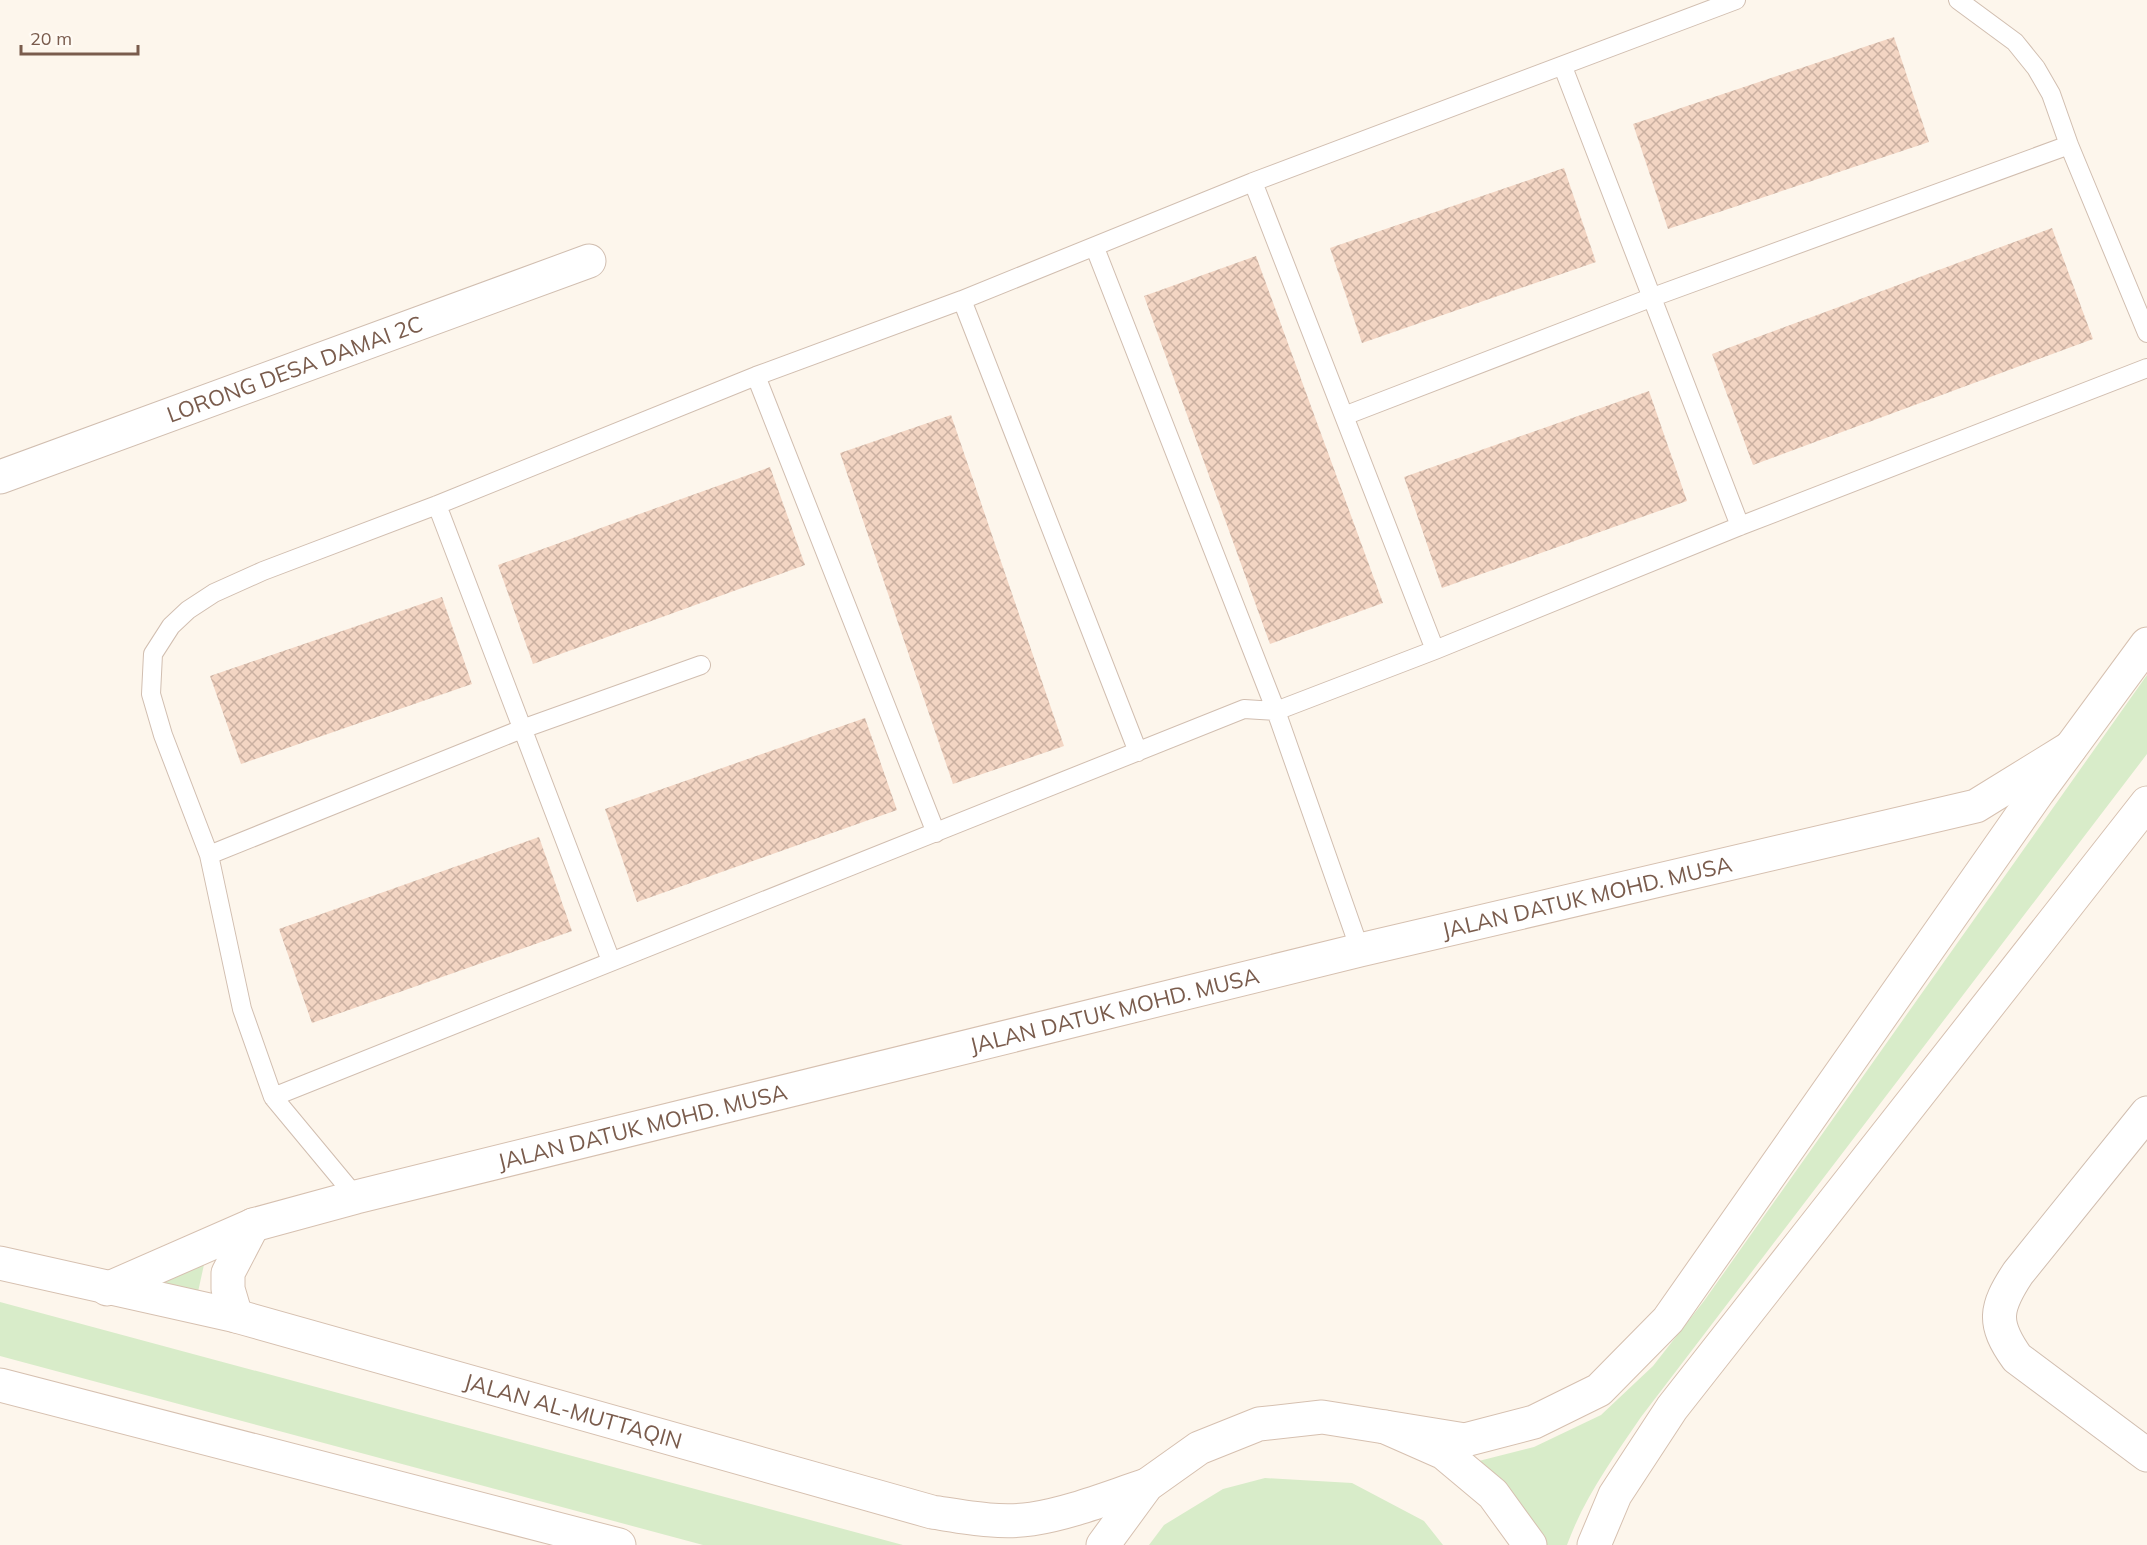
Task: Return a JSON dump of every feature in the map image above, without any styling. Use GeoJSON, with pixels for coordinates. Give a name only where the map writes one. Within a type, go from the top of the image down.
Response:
{"type":"FeatureCollection","features":[{"type":"Feature","properties":{"kind":"main road","name":"LORONG DESA DAMAI 2C"},"geometry":{"type":"LineString","coordinates":[[0,477],[589,261]]}},
{"type":"Feature","properties":{"kind":"main road"},"geometry":{"type":"LineString","coordinates":[[1103,1545],[1147,1485],[1199,1448],[1258,1424],[1322,1417],[1465,1440],[1534,1422],[1599,1390],[1668,1320],[2001,844],[2147,644]]}},
{"type":"Feature","properties":{"kind":"main road","name":"JALAN DATUK MOHD. MUSA"},"geometry":{"type":"LineString","coordinates":[[107,1289],[253,1225],[356,1197],[1360,950],[1976,806],[2070,748]]}},
{"type":"Feature","properties":{"kind":"main road"},"geometry":{"type":"LineString","coordinates":[[1594,1545],[1615,1495],[1672,1408],[2147,803]]}},
{"type":"Feature","properties":{"kind":"main road"},"geometry":{"type":"LineString","coordinates":[[1976,806],[2001,844]]}},
{"type":"Feature","properties":{"kind":"main road"},"geometry":{"type":"LineString","coordinates":[[2147,1113],[2018,1273],[2003,1295],[1998,1321],[2006,1343],[2017,1358],[2147,1455]]}},
{"type":"Feature","properties":{"kind":"main road"},"geometry":{"type":"LineString","coordinates":[[236,1317],[228,1289],[228,1273],[253,1225]]}},
{"type":"Feature","properties":{"kind":"main road","name":"JALAN AL-MUTTAQIN"},"geometry":{"type":"LineString","coordinates":[[0,1263],[236,1317],[932,1512],[988,1521],[1031,1519],[1055,1514],[1147,1485]]}},
{"type":"Feature","properties":{"kind":"main road"},"geometry":{"type":"LineString","coordinates":[[2,1387],[619,1545]]}},
{"type":"Feature","properties":{"kind":"main road"},"geometry":{"type":"LineString","coordinates":[[1385,1427],[1444,1453],[1494,1494],[1530,1545]]}},
{"type":"Feature","properties":{"kind":"lane"},"geometry":{"type":"LineString","coordinates":[[356,1197],[273,1097],[242,1009],[209,855],[163,735],[151,694],[153,654],[171,626],[188,610],[214,593],[263,570],[436,505],[756,376],[1095,248],[1253,182],[1736,0]]}},
{"type":"Feature","properties":{"kind":"lane"},"geometry":{"type":"LineString","coordinates":[[1958,0],[2015,42],[2036,68],[2051,94],[2069,144],[2147,333]]}},
{"type":"Feature","properties":{"kind":"lane"},"geometry":{"type":"LineString","coordinates":[[1563,67],[1740,526]]}},
{"type":"Feature","properties":{"kind":"lane"},"geometry":{"type":"LineString","coordinates":[[1344,416],[1653,297],[2069,144]]}},
{"type":"Feature","properties":{"kind":"lane"},"geometry":{"type":"LineString","coordinates":[[1253,182],[1435,650]]}},
{"type":"Feature","properties":{"kind":"lane"},"geometry":{"type":"LineString","coordinates":[[1095,248],[1276,711],[1360,950]]}},
{"type":"Feature","properties":{"kind":"lane"},"geometry":{"type":"LineString","coordinates":[[962,300],[1138,752]]}},
{"type":"Feature","properties":{"kind":"lane"},"geometry":{"type":"LineString","coordinates":[[273,1097],[1244,709],[1276,711],[1435,650],[1740,526],[2147,368]]}},
{"type":"Feature","properties":{"kind":"lane"},"geometry":{"type":"LineString","coordinates":[[756,376],[936,833]]}},
{"type":"Feature","properties":{"kind":"lane"},"geometry":{"type":"LineString","coordinates":[[436,505],[611,961]]}},
{"type":"Feature","properties":{"kind":"lane"},"geometry":{"type":"LineString","coordinates":[[209,855],[522,729],[701,665]]}},
{"type":"Feature","properties":{"kind":"green space"},"geometry":{"type":"Polygon","coordinates":[[[2147,675],[2147,754],[1641,1417],[1591,1495],[1567,1545],[1536,1545],[1463,1465],[1534,1447],[1601,1415],[1653,1366],[1704,1301],[2147,675]]]}},
{"type":"Feature","properties":{"kind":"green space"},"geometry":{"type":"Polygon","coordinates":[[[205,1260],[196,1301],[130,1289],[205,1260]]]}},
{"type":"Feature","properties":{"kind":"green space"},"geometry":{"type":"Polygon","coordinates":[[[0,1302],[903,1545],[703,1545],[0,1356],[0,1302]]]}},
{"type":"Feature","properties":{"kind":"green space"},"geometry":{"type":"Polygon","coordinates":[[[1265,1478],[1352,1483],[1424,1521],[1443,1545],[1149,1545],[1164,1525],[1223,1489],[1265,1478]]]}},
{"type":"Feature","properties":{"kind":"building"},"geometry":{"type":"Polygon","coordinates":[[[1894,37],[1929,142],[1668,229],[1633,124],[1894,37]]]}},
{"type":"Feature","properties":{"kind":"building"},"geometry":{"type":"Polygon","coordinates":[[[1564,168],[1596,262],[1362,343],[1330,248],[1564,168]]]}},
{"type":"Feature","properties":{"kind":"building"},"geometry":{"type":"Polygon","coordinates":[[[2052,228],[2093,339],[1753,465],[1712,354],[2052,228]]]}},
{"type":"Feature","properties":{"kind":"building"},"geometry":{"type":"Polygon","coordinates":[[[1256,256],[1383,603],[1270,644],[1144,296],[1256,256]]]}},
{"type":"Feature","properties":{"kind":"building"},"geometry":{"type":"Polygon","coordinates":[[[1649,391],[1687,501],[1442,588],[1404,477],[1649,391]]]}},
{"type":"Feature","properties":{"kind":"building"},"geometry":{"type":"Polygon","coordinates":[[[951,415],[1064,746],[953,784],[840,453],[951,415]]]}},
{"type":"Feature","properties":{"kind":"building"},"geometry":{"type":"Polygon","coordinates":[[[770,467],[805,565],[533,664],[498,565],[770,467]]]}},
{"type":"Feature","properties":{"kind":"building"},"geometry":{"type":"Polygon","coordinates":[[[442,597],[472,684],[241,764],[210,676],[442,597]]]}},
{"type":"Feature","properties":{"kind":"building"},"geometry":{"type":"Polygon","coordinates":[[[865,718],[897,810],[637,902],[605,809],[865,718]]]}},
{"type":"Feature","properties":{"kind":"building"},"geometry":{"type":"Polygon","coordinates":[[[539,837],[572,931],[312,1023],[279,929],[539,837]]]}}]}
